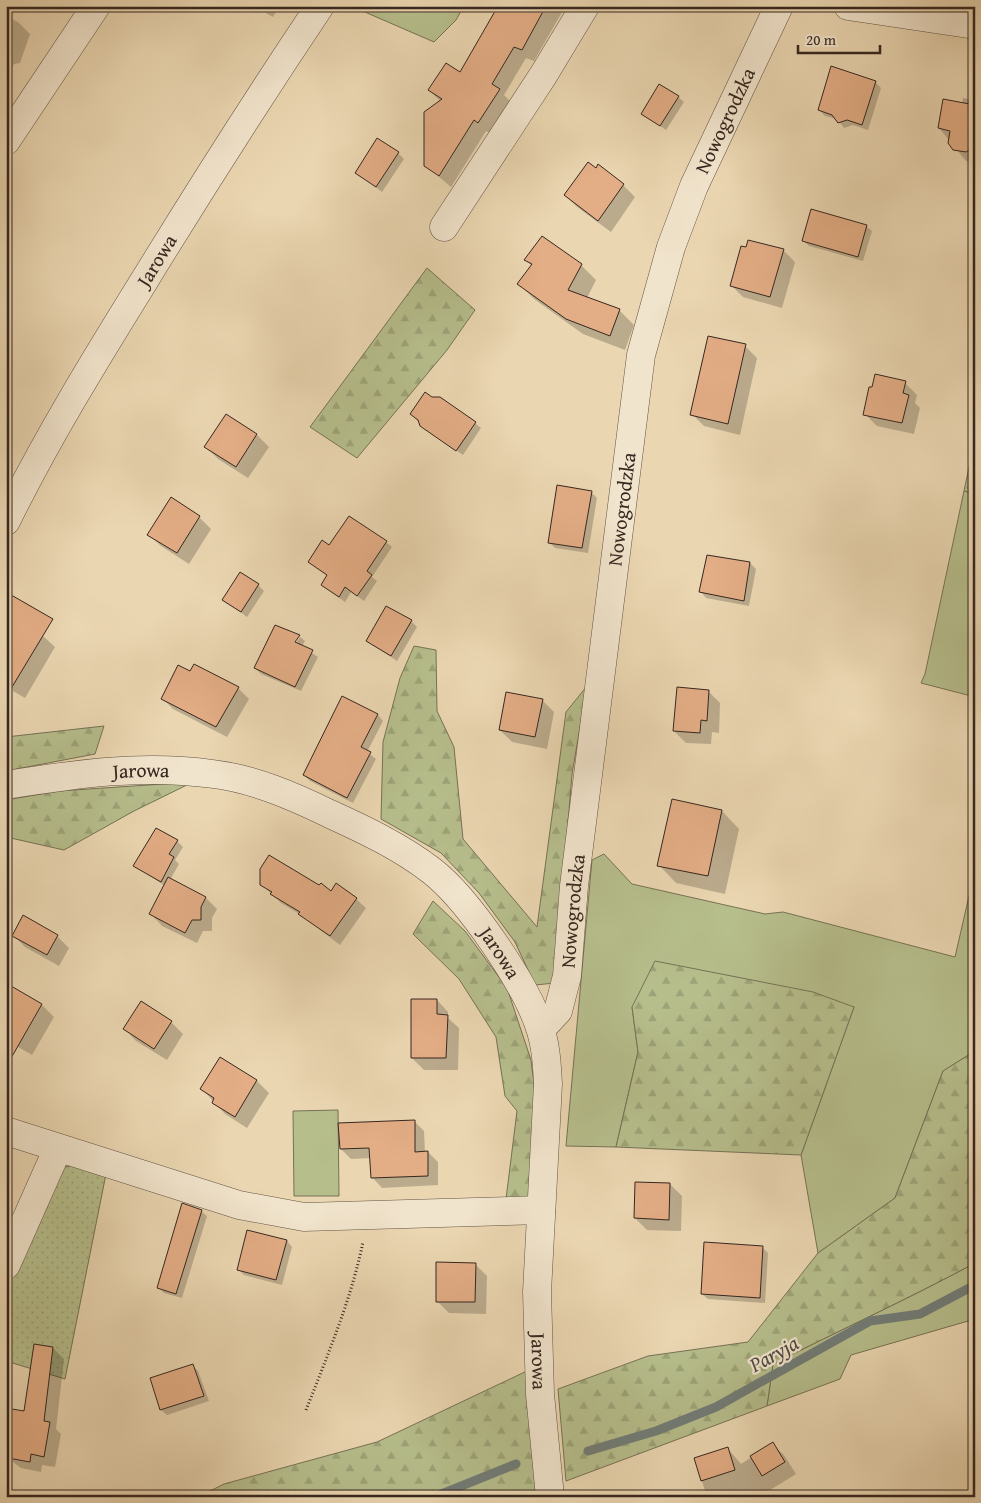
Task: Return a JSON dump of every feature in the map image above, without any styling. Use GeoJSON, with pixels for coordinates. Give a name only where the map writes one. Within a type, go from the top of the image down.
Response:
{"type":"FeatureCollection","features":[{"type":"Feature","properties":{"kind":"street"},"geometry":{"type":"LineString","coordinates":[[6,141],[96,6]]}},
{"type":"Feature","properties":{"kind":"street","name":"Jarowa"},"geometry":{"type":"LineString","coordinates":[[6,521],[32,468],[85,376],[205,182],[320,6]]}},
{"type":"Feature","properties":{"kind":"street"},"geometry":{"type":"LineString","coordinates":[[444,227],[544,74],[584,6]]}},
{"type":"Feature","properties":{"kind":"street","name":"Nowogrodzka"},"geometry":{"type":"LineString","coordinates":[[541,1029],[558,1012],[567,976],[574,886],[641,355],[670,246],[694,186],[779,6]]}},
{"type":"Feature","properties":{"kind":"street"},"geometry":{"type":"LineString","coordinates":[[848,6],[975,25]]}},
{"type":"Feature","properties":{"kind":"street","name":"Jarowa"},"geometry":{"type":"LineString","coordinates":[[6,785],[121,769],[213,774],[253,782],[310,804],[375,835],[416,859],[451,888],[474,914],[531,1004],[541,1029],[548,1084],[540,1210],[537,1292],[538,1350],[550,1497]]}},
{"type":"Feature","properties":{"kind":"street"},"geometry":{"type":"LineString","coordinates":[[6,1131],[239,1206],[304,1217],[540,1210]]}},
{"type":"Feature","properties":{"kind":"street"},"geometry":{"type":"LineString","coordinates":[[6,1265],[58,1148]]}},
{"type":"Feature","properties":{"kind":"path"},"geometry":{"type":"LineString","coordinates":[[306,1410],[341,1322],[357,1269],[364,1237]]}},
{"type":"Feature","properties":{"kind":"green space"},"geometry":{"type":"Polygon","coordinates":[[[351,6],[464,6],[456,20],[434,42],[351,6]]]}},
{"type":"Feature","properties":{"kind":"green space"},"geometry":{"type":"Polygon","coordinates":[[[427,268],[475,310],[447,350],[357,458],[310,427],[427,268]]]}},
{"type":"Feature","properties":{"kind":"green space"},"geometry":{"type":"Polygon","coordinates":[[[975,439],[975,494],[964,491],[975,439]]]}},
{"type":"Feature","properties":{"kind":"green space"},"geometry":{"type":"Polygon","coordinates":[[[964,491],[975,494],[975,697],[921,683],[925,674],[964,491]]]}},
{"type":"Feature","properties":{"kind":"green space"},"geometry":{"type":"Polygon","coordinates":[[[414,646],[436,650],[437,711],[454,747],[463,839],[537,927],[566,712],[587,686],[572,774],[555,983],[535,985],[515,942],[479,893],[441,853],[381,819],[383,742],[400,678],[414,646]]]}},
{"type":"Feature","properties":{"kind":"green space"},"geometry":{"type":"Polygon","coordinates":[[[104,726],[95,754],[6,771],[6,737],[104,726]]]}},
{"type":"Feature","properties":{"kind":"green space"},"geometry":{"type":"Polygon","coordinates":[[[193,782],[134,811],[64,850],[6,837],[6,800],[59,791],[193,782]]]}},
{"type":"Feature","properties":{"kind":"green space"},"geometry":{"type":"Polygon","coordinates":[[[604,854],[632,884],[765,914],[783,912],[955,957],[975,870],[975,1051],[943,1071],[895,1198],[818,1253],[801,1155],[854,1007],[632,1007],[638,1052],[616,1147],[566,1146],[592,860],[604,854]]]}},
{"type":"Feature","properties":{"kind":"green space"},"geometry":{"type":"Polygon","coordinates":[[[433,901],[465,931],[507,988],[531,1060],[537,1110],[529,1202],[506,1199],[517,1111],[505,1096],[496,1037],[459,979],[413,934],[433,901]]]}},
{"type":"Feature","properties":{"kind":"green space"},"geometry":{"type":"Polygon","coordinates":[[[655,961],[813,992],[854,1007],[801,1155],[616,1147],[638,1052],[632,1007],[655,961]]]}},
{"type":"Feature","properties":{"kind":"green space"},"geometry":{"type":"Polygon","coordinates":[[[975,1051],[975,1263],[773,1364],[767,1406],[566,1481],[558,1389],[648,1356],[748,1342],[818,1253],[895,1198],[943,1071],[975,1051]]]}},
{"type":"Feature","properties":{"kind":"green space"},"geometry":{"type":"Polygon","coordinates":[[[338,1110],[339,1196],[294,1196],[293,1111],[338,1110]]]}},
{"type":"Feature","properties":{"kind":"green space"},"geometry":{"type":"Polygon","coordinates":[[[74,1165],[106,1174],[65,1379],[6,1361],[6,1287],[59,1168],[74,1165]]]}},
{"type":"Feature","properties":{"kind":"green space"},"geometry":{"type":"Polygon","coordinates":[[[975,1263],[975,1319],[851,1355],[840,1379],[767,1406],[773,1364],[975,1263]]]}},
{"type":"Feature","properties":{"kind":"green space"},"geometry":{"type":"Polygon","coordinates":[[[529,1370],[541,1497],[198,1497],[224,1484],[377,1442],[529,1370]]]}},
{"type":"Feature","properties":{"kind":"building"},"geometry":{"type":"Polygon","coordinates":[[[498,6],[546,6],[522,50],[514,47],[492,84],[500,89],[478,123],[474,120],[439,176],[424,166],[424,112],[442,99],[428,90],[446,63],[460,72],[498,6]]]}},
{"type":"Feature","properties":{"kind":"building"},"geometry":{"type":"Polygon","coordinates":[[[831,66],[876,81],[862,125],[847,120],[838,123],[832,115],[818,110],[831,66]]]}},
{"type":"Feature","properties":{"kind":"building"},"geometry":{"type":"Polygon","coordinates":[[[659,84],[679,96],[660,126],[641,114],[659,84]]]}},
{"type":"Feature","properties":{"kind":"building"},"geometry":{"type":"Polygon","coordinates":[[[943,99],[975,105],[975,146],[966,152],[953,150],[948,143],[950,131],[938,128],[943,99]]]}},
{"type":"Feature","properties":{"kind":"building"},"geometry":{"type":"Polygon","coordinates":[[[377,138],[399,152],[376,187],[355,173],[377,138]]]}},
{"type":"Feature","properties":{"kind":"building"},"geometry":{"type":"Polygon","coordinates":[[[588,162],[596,168],[598,164],[624,184],[598,221],[564,195],[588,162]]]}},
{"type":"Feature","properties":{"kind":"building"},"geometry":{"type":"Polygon","coordinates":[[[811,209],[867,225],[858,257],[802,241],[811,209]]]}},
{"type":"Feature","properties":{"kind":"building"},"geometry":{"type":"Polygon","coordinates":[[[542,236],[582,264],[568,290],[620,309],[610,336],[566,319],[517,284],[532,264],[524,260],[542,236]]]}},
{"type":"Feature","properties":{"kind":"building"},"geometry":{"type":"Polygon","coordinates":[[[748,240],[784,249],[770,297],[730,286],[741,246],[746,247],[748,240]]]}},
{"type":"Feature","properties":{"kind":"building"},"geometry":{"type":"Polygon","coordinates":[[[708,336],[746,344],[728,424],[690,415],[708,336]]]}},
{"type":"Feature","properties":{"kind":"building"},"geometry":{"type":"Polygon","coordinates":[[[875,374],[906,381],[903,393],[909,395],[902,423],[863,415],[869,387],[872,387],[875,374]]]}},
{"type":"Feature","properties":{"kind":"building"},"geometry":{"type":"Polygon","coordinates":[[[425,392],[432,397],[440,397],[476,422],[456,451],[420,426],[418,420],[410,414],[425,392]]]}},
{"type":"Feature","properties":{"kind":"building"},"geometry":{"type":"Polygon","coordinates":[[[226,414],[257,434],[236,467],[204,447],[226,414]]]}},
{"type":"Feature","properties":{"kind":"building"},"geometry":{"type":"Polygon","coordinates":[[[557,485],[592,491],[582,548],[548,543],[557,485]]]}},
{"type":"Feature","properties":{"kind":"building"},"geometry":{"type":"Polygon","coordinates":[[[171,497],[200,516],[177,553],[147,535],[171,497]]]}},
{"type":"Feature","properties":{"kind":"building"},"geometry":{"type":"Polygon","coordinates":[[[349,516],[387,541],[367,571],[372,575],[357,596],[345,587],[339,597],[321,585],[327,575],[308,562],[322,540],[329,545],[349,516]]]}},
{"type":"Feature","properties":{"kind":"building"},"geometry":{"type":"Polygon","coordinates":[[[707,555],[750,562],[744,601],[699,592],[707,555]]]}},
{"type":"Feature","properties":{"kind":"building"},"geometry":{"type":"Polygon","coordinates":[[[240,572],[259,584],[241,612],[222,600],[240,572]]]}},
{"type":"Feature","properties":{"kind":"building"},"geometry":{"type":"Polygon","coordinates":[[[6,592],[53,619],[6,697],[6,592]]]}},
{"type":"Feature","properties":{"kind":"building"},"geometry":{"type":"Polygon","coordinates":[[[386,606],[412,620],[391,656],[366,641],[386,606]]]}},
{"type":"Feature","properties":{"kind":"building"},"geometry":{"type":"Polygon","coordinates":[[[275,625],[300,635],[295,642],[313,650],[295,687],[254,668],[275,625]]]}},
{"type":"Feature","properties":{"kind":"building"},"geometry":{"type":"Polygon","coordinates":[[[194,664],[239,687],[216,727],[161,699],[178,665],[190,671],[194,664]]]}},
{"type":"Feature","properties":{"kind":"building"},"geometry":{"type":"Polygon","coordinates":[[[677,687],[709,690],[707,721],[701,720],[700,733],[673,731],[677,687]]]}},
{"type":"Feature","properties":{"kind":"building"},"geometry":{"type":"Polygon","coordinates":[[[506,692],[543,699],[535,737],[499,730],[506,692]]]}},
{"type":"Feature","properties":{"kind":"building"},"geometry":{"type":"Polygon","coordinates":[[[342,696],[378,714],[361,747],[371,752],[347,798],[303,775],[342,696]]]}},
{"type":"Feature","properties":{"kind":"building"},"geometry":{"type":"Polygon","coordinates":[[[672,799],[722,810],[708,876],[657,866],[672,799]]]}},
{"type":"Feature","properties":{"kind":"building"},"geometry":{"type":"Polygon","coordinates":[[[156,828],[178,840],[169,854],[174,857],[161,882],[133,866],[156,828]]]}},
{"type":"Feature","properties":{"kind":"building"},"geometry":{"type":"Polygon","coordinates":[[[269,855],[319,885],[321,883],[331,891],[336,883],[357,898],[330,936],[298,914],[300,912],[270,894],[272,892],[260,885],[260,869],[269,855]]]}},
{"type":"Feature","properties":{"kind":"building"},"geometry":{"type":"Polygon","coordinates":[[[168,877],[206,897],[201,907],[201,920],[192,920],[185,933],[149,914],[168,877]]]}},
{"type":"Feature","properties":{"kind":"building"},"geometry":{"type":"Polygon","coordinates":[[[23,915],[58,935],[47,955],[12,936],[23,915]]]}},
{"type":"Feature","properties":{"kind":"building"},"geometry":{"type":"Polygon","coordinates":[[[6,983],[42,1004],[6,1067],[6,983]]]}},
{"type":"Feature","properties":{"kind":"building"},"geometry":{"type":"Polygon","coordinates":[[[411,999],[437,999],[437,1014],[448,1015],[446,1058],[411,1058],[411,999]]]}},
{"type":"Feature","properties":{"kind":"building"},"geometry":{"type":"Polygon","coordinates":[[[141,1001],[172,1021],[154,1049],[123,1029],[141,1001]]]}},
{"type":"Feature","properties":{"kind":"building"},"geometry":{"type":"Polygon","coordinates":[[[220,1057],[257,1080],[235,1117],[212,1103],[214,1098],[200,1089],[220,1057]]]}},
{"type":"Feature","properties":{"kind":"building"},"geometry":{"type":"Polygon","coordinates":[[[415,1120],[415,1152],[428,1151],[428,1176],[371,1178],[369,1148],[340,1149],[338,1123],[415,1120]]]}},
{"type":"Feature","properties":{"kind":"building"},"geometry":{"type":"Polygon","coordinates":[[[635,1182],[670,1183],[669,1220],[634,1218],[635,1182]]]}},
{"type":"Feature","properties":{"kind":"building"},"geometry":{"type":"Polygon","coordinates":[[[182,1203],[202,1210],[176,1294],[157,1288],[182,1203]]]}},
{"type":"Feature","properties":{"kind":"building"},"geometry":{"type":"Polygon","coordinates":[[[247,1230],[287,1240],[276,1280],[237,1270],[247,1230]]]}},
{"type":"Feature","properties":{"kind":"building"},"geometry":{"type":"Polygon","coordinates":[[[704,1242],[763,1246],[760,1298],[701,1294],[704,1242]]]}},
{"type":"Feature","properties":{"kind":"building"},"geometry":{"type":"Polygon","coordinates":[[[436,1262],[476,1263],[475,1302],[436,1302],[436,1262]]]}},
{"type":"Feature","properties":{"kind":"building"},"geometry":{"type":"Polygon","coordinates":[[[34,1344],[53,1347],[44,1421],[50,1422],[44,1457],[31,1454],[30,1462],[8,1458],[6,1408],[24,1411],[34,1344]]]}},
{"type":"Feature","properties":{"kind":"building"},"geometry":{"type":"Polygon","coordinates":[[[193,1364],[204,1396],[160,1410],[150,1378],[193,1364]]]}},
{"type":"Feature","properties":{"kind":"building"},"geometry":{"type":"Polygon","coordinates":[[[773,1442],[785,1462],[762,1476],[750,1456],[773,1442]]]}},
{"type":"Feature","properties":{"kind":"building"},"geometry":{"type":"Polygon","coordinates":[[[728,1447],[735,1470],[701,1481],[694,1458],[728,1447]]]}},
{"type":"Feature","properties":{"kind":"waterway","name":"Paryja"},"geometry":{"type":"LineString","coordinates":[[588,1451],[656,1431],[716,1407],[870,1321],[920,1314],[975,1285]]}},
{"type":"Feature","properties":{"kind":"waterway","name":"Paryja"},"geometry":{"type":"LineString","coordinates":[[434,1497],[516,1464]]}}]}
